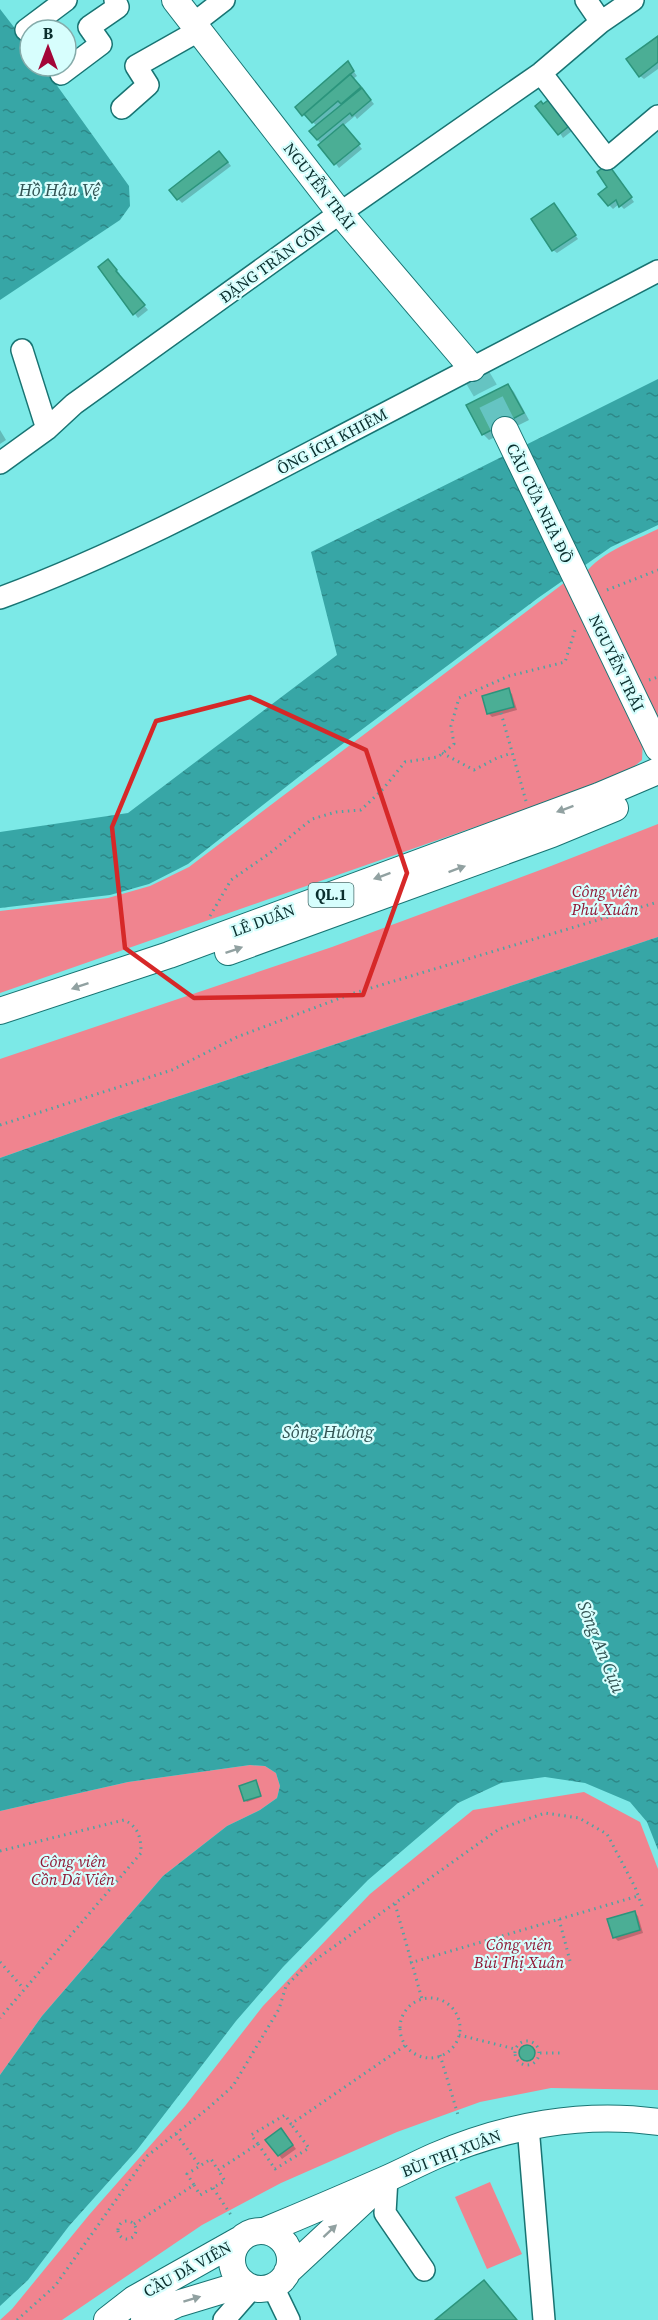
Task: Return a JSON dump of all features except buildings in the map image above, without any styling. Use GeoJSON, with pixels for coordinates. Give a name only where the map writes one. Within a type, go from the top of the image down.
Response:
{"type":"FeatureCollection","features":[{"type":"Feature","properties":{"kind":"main road","name":"NGUYỄN TRÃI"},"geometry":{"type":"LineString","coordinates":[[175,0],[340,213],[472,368]]}},
{"type":"Feature","properties":{"kind":"main road","name":"CẦU CỬA NHÀ ĐỒ"},"geometry":{"type":"LineString","coordinates":[[505,430],[576,577]]}},
{"type":"Feature","properties":{"kind":"main road","name":"NGUYỄN TRÃI"},"geometry":{"type":"LineString","coordinates":[[576,577],[658,748]]}},
{"type":"Feature","properties":{"kind":"main road","name":"LÊ DUẨN"},"geometry":{"type":"LineString","coordinates":[[0,1011],[169,955],[599,796],[658,771]]}},
{"type":"Feature","properties":{"kind":"main road","name":"LÊ DUẨN"},"geometry":{"type":"LineString","coordinates":[[0,1029],[79,1004],[322,918],[552,834],[658,790]]}},
{"type":"Feature","properties":{"kind":"main road","name":"BÙI THỊ XUÂN"},"geometry":{"type":"LineString","coordinates":[[239,2240],[246,2235],[264,2231],[436,2155],[486,2137],[528,2126],[583,2118],[640,2119],[658,2122]]}},
{"type":"Feature","properties":{"kind":"main road","name":"BÙI THỊ XUÂN"},"geometry":{"type":"LineString","coordinates":[[264,2283],[387,2178]]}},
{"type":"Feature","properties":{"kind":"main road"},"geometry":{"type":"LineString","coordinates":[[239,2240],[231,2258],[236,2276],[264,2283],[290,2263],[286,2246],[273,2234],[264,2231]]}},
{"type":"Feature","properties":{"kind":"main road","name":"CẦU DÃ VIÊN"},"geometry":{"type":"LineString","coordinates":[[106,2320],[134,2299],[239,2240]]}},
{"type":"Feature","properties":{"kind":"main road","name":"CẦU DÃ VIÊN"},"geometry":{"type":"LineString","coordinates":[[144,2320],[177,2304],[264,2283]]}},
{"type":"Feature","properties":{"kind":"main road"},"geometry":{"type":"LineString","coordinates":[[144,2320],[159,2320]]}},
{"type":"Feature","properties":{"kind":"street"},"geometry":{"type":"LineString","coordinates":[[42,18],[66,0]]}},
{"type":"Feature","properties":{"kind":"street"},"geometry":{"type":"LineString","coordinates":[[78,61],[101,44],[89,27],[118,7],[115,0]]}},
{"type":"Feature","properties":{"kind":"street"},"geometry":{"type":"LineString","coordinates":[[122,108],[148,85],[136,66],[196,28],[224,0]]}},
{"type":"Feature","properties":{"kind":"street"},"geometry":{"type":"LineString","coordinates":[[586,0],[601,22]]}},
{"type":"Feature","properties":{"kind":"street","name":"ĐẶNG TRẦN CÔN"},"geometry":{"type":"LineString","coordinates":[[0,463],[47,429],[74,404],[340,213],[541,73],[601,22],[633,0]]}},
{"type":"Feature","properties":{"kind":"street"},"geometry":{"type":"LineString","coordinates":[[541,73],[607,159],[658,116]]}},
{"type":"Feature","properties":{"kind":"street","name":"ÔNG ÍCH KHIÊM"},"geometry":{"type":"LineString","coordinates":[[0,598],[50,579],[153,533],[658,271]]}},
{"type":"Feature","properties":{"kind":"street"},"geometry":{"type":"LineString","coordinates":[[22,350],[47,429]]}},
{"type":"Feature","properties":{"kind":"street"},"geometry":{"type":"LineString","coordinates":[[528,2126],[544,2320]]}},
{"type":"Feature","properties":{"kind":"street"},"geometry":{"type":"LineString","coordinates":[[387,2178],[385,2213],[424,2270]]}},
{"type":"Feature","properties":{"kind":"street"},"geometry":{"type":"LineString","coordinates":[[264,2283],[289,2320]]}},
{"type":"Feature","properties":{"kind":"street","name":"BÙI THỊ XUÂN"},"geometry":{"type":"LineString","coordinates":[[224,2320],[264,2283]]}},
{"type":"Feature","properties":{"kind":"path"},"geometry":{"type":"LineString","coordinates":[[601,592],[658,570]]}},
{"type":"Feature","properties":{"kind":"path"},"geometry":{"type":"LineString","coordinates":[[205,925],[231,880],[270,853],[312,819],[336,812],[361,810],[383,789],[405,762],[438,757],[454,744],[452,726],[459,698],[509,676],[565,662],[578,621]]}},
{"type":"Feature","properties":{"kind":"path"},"geometry":{"type":"LineString","coordinates":[[649,680],[658,677]]}},
{"type":"Feature","properties":{"kind":"path"},"geometry":{"type":"LineString","coordinates":[[501,713],[528,808]]}},
{"type":"Feature","properties":{"kind":"path"},"geometry":{"type":"LineString","coordinates":[[442,753],[474,770],[512,753]]}},
{"type":"Feature","properties":{"kind":"path"},"geometry":{"type":"LineString","coordinates":[[0,1125],[172,1070],[237,1037],[351,994],[658,902]]}},
{"type":"Feature","properties":{"kind":"path"},"geometry":{"type":"LineString","coordinates":[[17,2320],[55,2286],[147,2156],[233,2086],[279,2009],[286,1986],[304,1968],[499,1829],[545,1813],[579,1818],[607,1834],[642,1906]]}},
{"type":"Feature","properties":{"kind":"path"},"geometry":{"type":"LineString","coordinates":[[0,1851],[124,1820],[138,1831],[141,1842],[141,1853],[0,2018]]}},
{"type":"Feature","properties":{"kind":"path"},"geometry":{"type":"LineString","coordinates":[[410,1964],[638,1896]]}},
{"type":"Feature","properties":{"kind":"path"},"geometry":{"type":"LineString","coordinates":[[395,1904],[410,1964],[422,2000]]}},
{"type":"Feature","properties":{"kind":"path"},"geometry":{"type":"LineString","coordinates":[[558,1919],[570,1961]]}},
{"type":"Feature","properties":{"kind":"path"},"geometry":{"type":"LineString","coordinates":[[0,1962],[24,1989]]}},
{"type":"Feature","properties":{"kind":"path"},"geometry":{"type":"LineString","coordinates":[[431,1998],[448,2004],[455,2011],[459,2020],[459,2035],[453,2047],[440,2055],[425,2057],[415,2054],[406,2045],[400,2028],[402,2018],[406,2010],[422,2000],[431,1998]]}},
{"type":"Feature","properties":{"kind":"path"},"geometry":{"type":"LineString","coordinates":[[459,2035],[516,2049]]}},
{"type":"Feature","properties":{"kind":"path"},"geometry":{"type":"LineString","coordinates":[[530,2041],[537,2045],[540,2053],[535,2063],[527,2066],[516,2059],[516,2049],[522,2042],[530,2041]]}},
{"type":"Feature","properties":{"kind":"path"},"geometry":{"type":"LineString","coordinates":[[291,2124],[406,2045]]}},
{"type":"Feature","properties":{"kind":"path"},"geometry":{"type":"LineString","coordinates":[[540,2053],[560,2053]]}},
{"type":"Feature","properties":{"kind":"path"},"geometry":{"type":"LineString","coordinates":[[440,2055],[458,2115]]}},
{"type":"Feature","properties":{"kind":"path"},"geometry":{"type":"LineString","coordinates":[[285,2115],[291,2124],[309,2148],[275,2169],[251,2135],[285,2115]]}},
{"type":"Feature","properties":{"kind":"path"},"geometry":{"type":"LineString","coordinates":[[176,2134],[200,2166]]}},
{"type":"Feature","properties":{"kind":"path"},"geometry":{"type":"LineString","coordinates":[[218,2170],[258,2144]]}},
{"type":"Feature","properties":{"kind":"path"},"geometry":{"type":"LineString","coordinates":[[212,2159],[218,2170],[225,2181],[200,2195],[187,2174],[212,2159]]}},
{"type":"Feature","properties":{"kind":"path"},"geometry":{"type":"LineString","coordinates":[[134,2224],[194,2185]]}},
{"type":"Feature","properties":{"kind":"path"},"geometry":{"type":"LineString","coordinates":[[213,2188],[231,2215]]}},
{"type":"Feature","properties":{"kind":"path"},"geometry":{"type":"LineString","coordinates":[[128,2221],[134,2224],[136,2231],[134,2236],[126,2238],[118,2230],[122,2223],[128,2221]]}},
{"type":"Feature","properties":{"kind":"highlighted area"},"geometry":{"type":"Polygon","coordinates":[[[250,697],[366,750],[407,873],[363,995],[194,998],[125,948],[112,827],[156,721],[250,697]]]}},
{"type":"Feature","properties":{"kind":"green space"},"geometry":{"type":"Polygon","coordinates":[[[658,529],[658,721],[583,578],[588,570],[605,555],[658,529]]]}},
{"type":"Feature","properties":{"kind":"green space"},"geometry":{"type":"Polygon","coordinates":[[[564,583],[572,583],[643,738],[642,760],[624,775],[0,993],[0,911],[108,898],[150,886],[189,867],[564,583]]]}},
{"type":"Feature","properties":{"kind":"green space","name":"Công viên Phú Xuân"},"geometry":{"type":"Polygon","coordinates":[[[658,824],[658,937],[116,1117],[0,1158],[0,1059],[332,947],[658,824]]]}},
{"type":"Feature","properties":{"kind":"green space","name":"Công viên Cồn Dã Viên"},"geometry":{"type":"Polygon","coordinates":[[[250,1765],[265,1766],[276,1773],[280,1786],[277,1798],[260,1810],[227,1826],[163,1876],[42,2016],[0,2075],[0,1811],[128,1782],[250,1765]]]}},
{"type":"Feature","properties":{"kind":"green space","name":"Công viên Bùi Thị Xuân"},"geometry":{"type":"Polygon","coordinates":[[[584,1792],[640,1822],[658,1869],[658,2090],[551,2088],[480,2102],[397,2132],[281,2183],[202,2225],[62,2320],[0,2320],[12,2309],[89,2215],[185,2106],[263,2006],[370,1894],[473,1810],[584,1792]]]}},
{"type":"Feature","properties":{"kind":"green space"},"geometry":{"type":"Polygon","coordinates":[[[490,2182],[522,2254],[487,2269],[455,2197],[490,2182]]]}},
{"type":"Feature","properties":{"kind":"water","name":"Hồ Hậu Vệ"},"geometry":{"type":"Polygon","coordinates":[[[0,9],[18,32],[18,78],[52,78],[129,186],[130,206],[120,220],[0,300],[0,9]]]}},
{"type":"Feature","properties":{"kind":"water"},"geometry":{"type":"Polygon","coordinates":[[[658,379],[658,525],[611,547],[538,598],[305,772],[188,864],[149,884],[110,895],[0,908],[0,832],[128,813],[337,655],[311,552],[658,379]]]}},
{"type":"Feature","properties":{"kind":"water","name":"Sông Hương"},"geometry":{"type":"Polygon","coordinates":[[[658,937],[658,1850],[647,1822],[630,1802],[585,1783],[545,1777],[501,1783],[458,1803],[368,1880],[283,1967],[236,2021],[137,2150],[69,2226],[28,2280],[0,2306],[0,2075],[42,2016],[163,1876],[227,1826],[260,1810],[277,1798],[280,1786],[276,1773],[265,1766],[250,1765],[128,1782],[0,1811],[0,1158],[116,1117],[658,937]]]}},
{"type":"Feature","properties":{"kind":"tunnel"},"geometry":{"type":"LineString","coordinates":[[472,368],[505,430]]}},
{"type":"Feature","properties":{"kind":"water label","name":"Sông An Cựu"},"geometry":{"type":"Point","coordinates":[601,1647]}}]}
